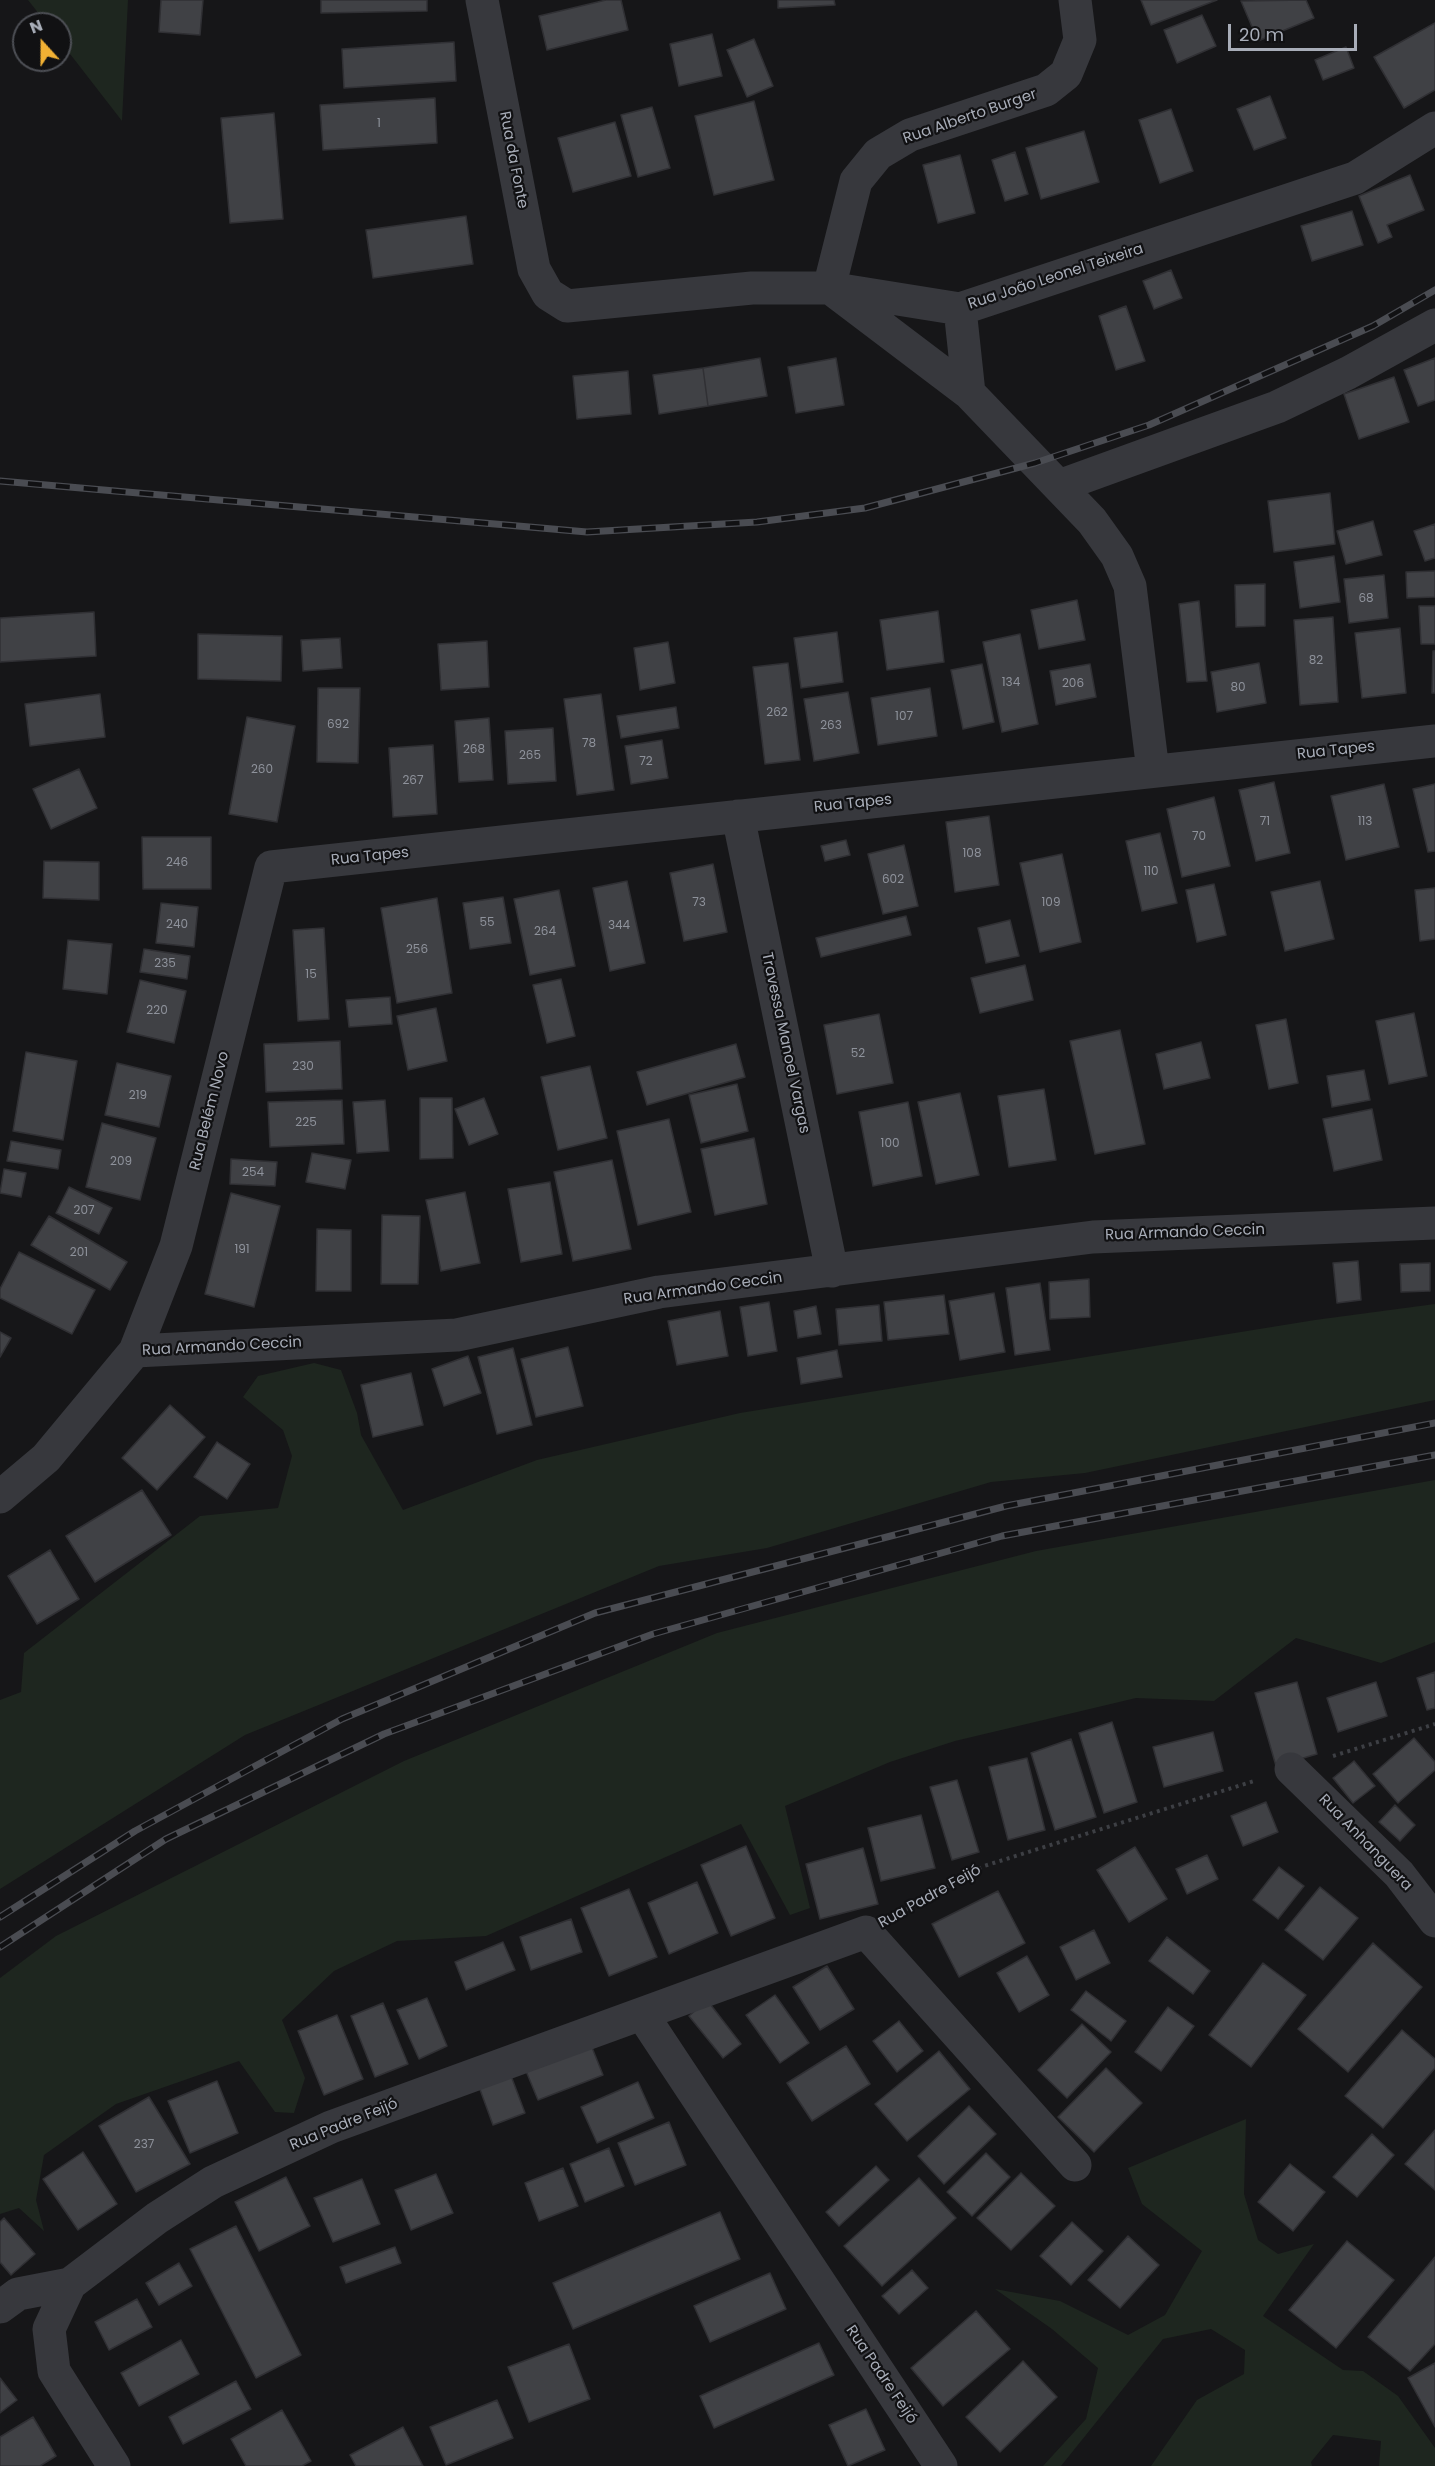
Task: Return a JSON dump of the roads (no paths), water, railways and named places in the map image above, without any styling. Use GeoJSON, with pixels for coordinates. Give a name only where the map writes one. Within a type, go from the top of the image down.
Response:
{"type":"FeatureCollection","features":[{"type":"Feature","properties":{"kind":"street","name":"Rua da Fonte"},"geometry":{"type":"LineString","coordinates":[[482,0],[534,269],[548,294],[567,306],[752,288],[829,288]]}},
{"type":"Feature","properties":{"kind":"street","name":"Rua Alberto Burger"},"geometry":{"type":"LineString","coordinates":[[829,288],[856,181],[878,154],[910,135],[1046,90],[1066,74],[1080,40],[1075,0]]}},
{"type":"Feature","properties":{"kind":"street","name":"Rua João Leonel Teixeira"},"geometry":{"type":"LineString","coordinates":[[969,393],[960,309],[1355,178],[1435,128]]}},
{"type":"Feature","properties":{"kind":"street"},"geometry":{"type":"LineString","coordinates":[[829,288],[960,309]]}},
{"type":"Feature","properties":{"kind":"street"},"geometry":{"type":"LineString","coordinates":[[829,288],[969,393],[1092,521],[1117,556],[1130,586],[1153,771]]}},
{"type":"Feature","properties":{"kind":"street"},"geometry":{"type":"LineString","coordinates":[[1059,486],[1278,407],[1348,373],[1435,325]]}},
{"type":"Feature","properties":{"kind":"street","name":"Rua Tapes"},"geometry":{"type":"LineString","coordinates":[[270,867],[1435,741]]}},
{"type":"Feature","properties":{"kind":"street","name":"Travessa Manoel Vargas"},"geometry":{"type":"LineString","coordinates":[[738,816],[832,1271]]}},
{"type":"Feature","properties":{"kind":"street","name":"Rua Belém Novo"},"geometry":{"type":"LineString","coordinates":[[135,1351],[176,1246],[270,867]]}},
{"type":"Feature","properties":{"kind":"street","name":"Rua Armando Ceccin"},"geometry":{"type":"LineString","coordinates":[[0,1497],[46,1458],[135,1351],[457,1335],[659,1292],[1093,1237],[1435,1223]]}},
{"type":"Feature","properties":{"kind":"street","name":"Rua Anhanguera"},"geometry":{"type":"LineString","coordinates":[[1291,1769],[1400,1874],[1435,1921]]}},
{"type":"Feature","properties":{"kind":"street","name":"Rua Padre Feijó"},"geometry":{"type":"LineString","coordinates":[[70,2284],[157,2218],[224,2177],[331,2127],[866,1932],[1075,2165]]}},
{"type":"Feature","properties":{"kind":"street","name":"Rua Padre Feijó"},"geometry":{"type":"LineString","coordinates":[[642,2013],[941,2466]]}},
{"type":"Feature","properties":{"kind":"street"},"geometry":{"type":"LineString","coordinates":[[0,2307],[18,2294],[70,2284]]}},
{"type":"Feature","properties":{"kind":"street"},"geometry":{"type":"LineString","coordinates":[[70,2284],[50,2329],[54,2371],[114,2466]]}},
{"type":"Feature","properties":{"kind":"railway"},"geometry":{"type":"LineString","coordinates":[[0,481],[587,532],[757,522],[865,508],[1035,463],[1149,425],[1373,326],[1435,290]]}},
{"type":"Feature","properties":{"kind":"railway"},"geometry":{"type":"LineString","coordinates":[[0,1917],[135,1831],[342,1719],[595,1613],[1006,1506],[1435,1423]]}},
{"type":"Feature","properties":{"kind":"railway"},"geometry":{"type":"LineString","coordinates":[[0,1947],[166,1839],[384,1734],[653,1634],[1002,1536],[1435,1455]]}}]}
